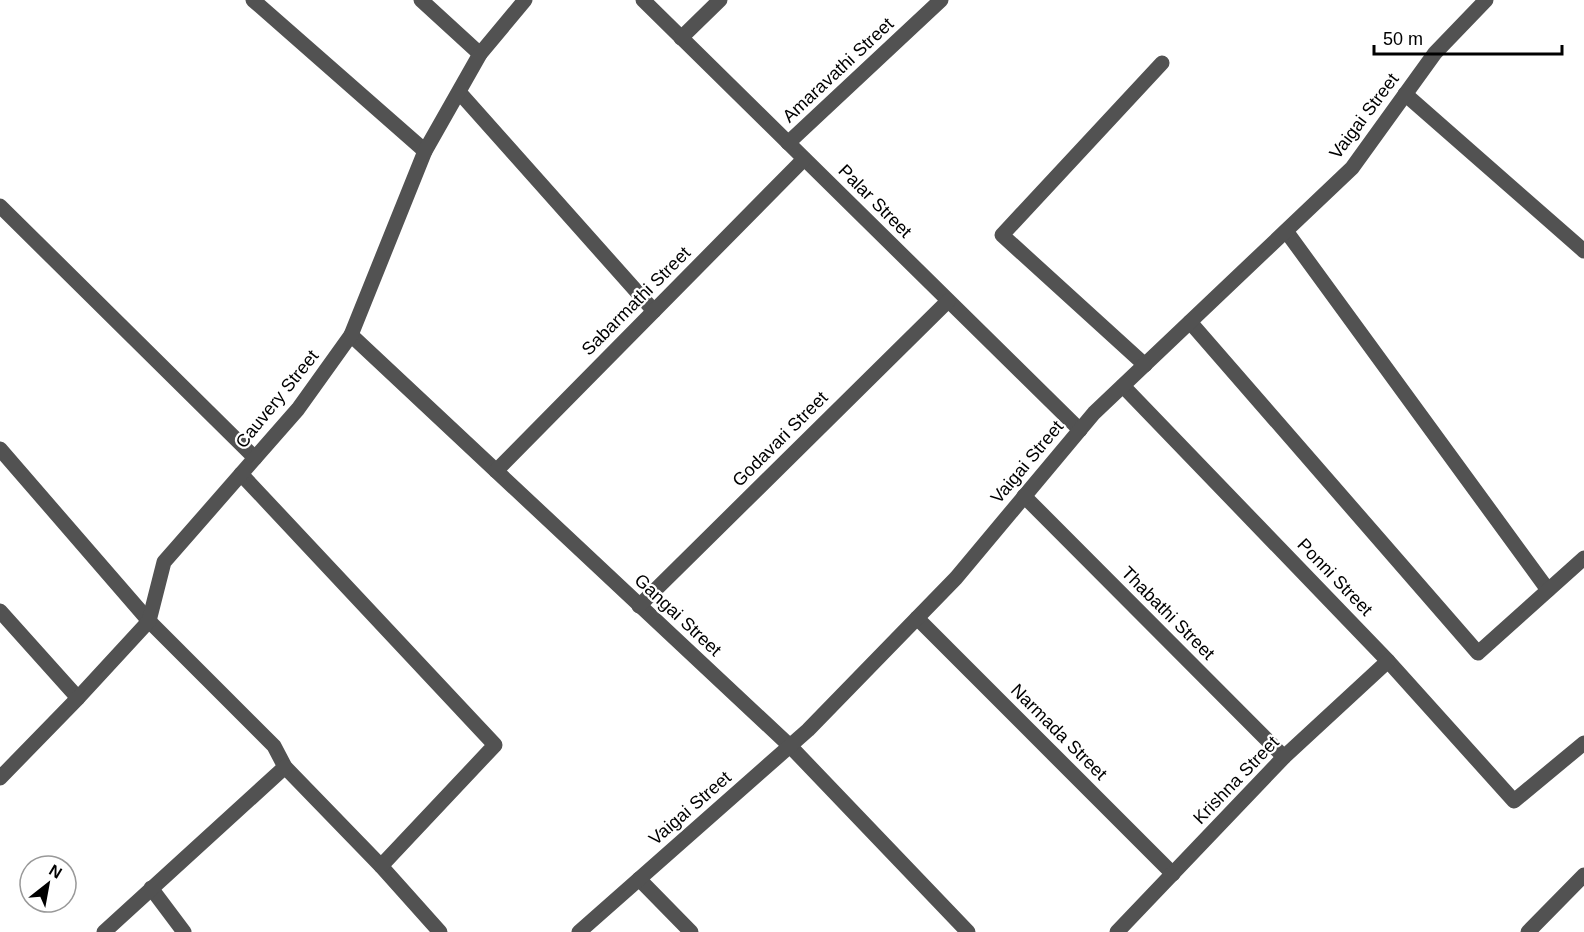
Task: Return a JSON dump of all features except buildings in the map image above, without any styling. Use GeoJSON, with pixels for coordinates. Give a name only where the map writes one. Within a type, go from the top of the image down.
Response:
{"type":"FeatureCollection","features":[{"type":"Feature","properties":{"kind":"street"},"geometry":{"type":"LineString","coordinates":[[254,0],[425,151]]}},
{"type":"Feature","properties":{"kind":"street"},"geometry":{"type":"LineString","coordinates":[[421,0],[480,54]]}},
{"type":"Feature","properties":{"kind":"street","name":"Cauvery Street"},"geometry":{"type":"LineString","coordinates":[[0,778],[149,621],[164,562],[298,409],[351,335],[425,151],[480,54],[525,0]]}},
{"type":"Feature","properties":{"kind":"street","name":"Palar Street"},"geometry":{"type":"LineString","coordinates":[[643,0],[1080,430]]}},
{"type":"Feature","properties":{"kind":"street"},"geometry":{"type":"LineString","coordinates":[[681,38],[720,0]]}},
{"type":"Feature","properties":{"kind":"street","name":"Amaravathi Street"},"geometry":{"type":"LineString","coordinates":[[788,143],[941,0]]}},
{"type":"Feature","properties":{"kind":"street","name":"Vaigai Street"},"geometry":{"type":"LineString","coordinates":[[579,932],[808,730],[956,578],[1094,413],[1352,168],[1435,53],[1480,2]]}},
{"type":"Feature","properties":{"kind":"street"},"geometry":{"type":"LineString","coordinates":[[1145,365],[1002,235],[1162,63]]}},
{"type":"Feature","properties":{"kind":"street"},"geometry":{"type":"LineString","coordinates":[[459,92],[654,311]]}},
{"type":"Feature","properties":{"kind":"street"},"geometry":{"type":"LineString","coordinates":[[1405,94],[1584,251]]}},
{"type":"Feature","properties":{"kind":"street","name":"Sabarmathi Street"},"geometry":{"type":"LineString","coordinates":[[496,471],[804,159]]}},
{"type":"Feature","properties":{"kind":"street"},"geometry":{"type":"LineString","coordinates":[[0,206],[255,458]]}},
{"type":"Feature","properties":{"kind":"street"},"geometry":{"type":"LineString","coordinates":[[1286,231],[1548,590]]}},
{"type":"Feature","properties":{"kind":"street","name":"Godavari Street"},"geometry":{"type":"LineString","coordinates":[[639,606],[948,301]]}},
{"type":"Feature","properties":{"kind":"street"},"geometry":{"type":"LineString","coordinates":[[1190,322],[1478,653],[1584,558]]}},
{"type":"Feature","properties":{"kind":"street","name":"Gangai Street"},"geometry":{"type":"LineString","coordinates":[[351,335],[790,746],[968,932]]}},
{"type":"Feature","properties":{"kind":"street","name":"Ponni Street"},"geometry":{"type":"LineString","coordinates":[[1123,386],[1388,661],[1514,801],[1584,743]]}},
{"type":"Feature","properties":{"kind":"street"},"geometry":{"type":"LineString","coordinates":[[0,449],[149,621],[274,746],[285,767],[381,866],[440,932]]}},
{"type":"Feature","properties":{"kind":"street"},"geometry":{"type":"LineString","coordinates":[[241,474],[495,745],[381,866]]}},
{"type":"Feature","properties":{"kind":"street","name":"Thabathi Street"},"geometry":{"type":"LineString","coordinates":[[1024,496],[1284,757]]}},
{"type":"Feature","properties":{"kind":"street"},"geometry":{"type":"LineString","coordinates":[[0,611],[78,698]]}},
{"type":"Feature","properties":{"kind":"street","name":"Narmada Street"},"geometry":{"type":"LineString","coordinates":[[917,618],[1173,873]]}},
{"type":"Feature","properties":{"kind":"street","name":"Krishna Street"},"geometry":{"type":"LineString","coordinates":[[1117,932],[1284,757],[1388,661]]}},
{"type":"Feature","properties":{"kind":"street"},"geometry":{"type":"LineString","coordinates":[[104,932],[285,767]]}},
{"type":"Feature","properties":{"kind":"street"},"geometry":{"type":"LineString","coordinates":[[1528,932],[1584,875]]}},
{"type":"Feature","properties":{"kind":"street"},"geometry":{"type":"LineString","coordinates":[[639,879],[691,932]]}},
{"type":"Feature","properties":{"kind":"street"},"geometry":{"type":"LineString","coordinates":[[151,888],[184,932]]}}]}
